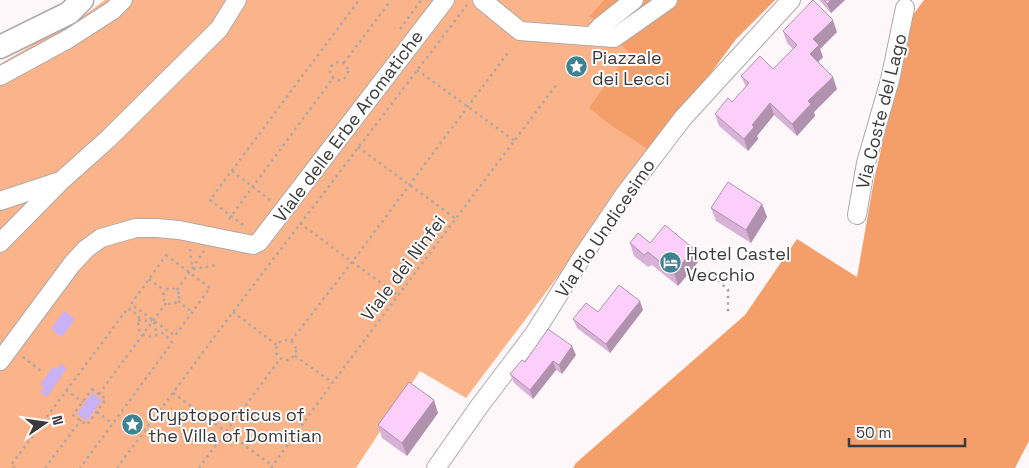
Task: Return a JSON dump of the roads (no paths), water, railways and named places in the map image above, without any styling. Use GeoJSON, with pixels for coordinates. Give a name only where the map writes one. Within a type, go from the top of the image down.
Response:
{"type":"FeatureCollection","features":[{"type":"Feature","properties":{"kind":"main road"},"geometry":{"type":"LineString","coordinates":[[0,47],[70,13],[82,0]]}},
{"type":"Feature","properties":{"kind":"street"},"geometry":{"type":"LineString","coordinates":[[0,76],[68,39],[113,10],[123,0]]}},
{"type":"Feature","properties":{"kind":"street"},"geometry":{"type":"LineString","coordinates":[[2,236],[108,139],[219,29],[238,0]]}},
{"type":"Feature","properties":{"kind":"street","name":"Viale delle Erbe Aromatiche"},"geometry":{"type":"LineString","coordinates":[[5,354],[72,264],[86,249],[101,238],[136,228],[156,228],[179,230],[253,245],[259,242],[444,0]]}},
{"type":"Feature","properties":{"kind":"street"},"geometry":{"type":"LineString","coordinates":[[482,0],[520,31],[614,38],[668,0]]}},
{"type":"Feature","properties":{"kind":"street"},"geometry":{"type":"LineString","coordinates":[[592,36],[601,26],[634,0]]}},
{"type":"Feature","properties":{"kind":"street","name":"Via Pio Undicesimo"},"geometry":{"type":"LineString","coordinates":[[436,468],[478,408],[534,334],[582,256],[624,195],[683,118],[791,0]]}},
{"type":"Feature","properties":{"kind":"street","name":"Via Coste del Lago"},"geometry":{"type":"LineString","coordinates":[[856,215],[866,163],[890,80],[907,3]]}},
{"type":"Feature","properties":{"kind":"street"},"geometry":{"type":"LineString","coordinates":[[0,201],[62,180]]}},
{"type":"Feature","properties":{"kind":"place","name":"Piazzale dei Lecci"},"geometry":{"type":"Point","coordinates":[576,67]}},
{"type":"Feature","properties":{"kind":"place","name":"Hotel Castel Vecchio"},"geometry":{"type":"Point","coordinates":[670,263]}},
{"type":"Feature","properties":{"kind":"place","name":"Cryptoporticus of the Villa of Domitian"},"geometry":{"type":"Point","coordinates":[132,424]}}]}
